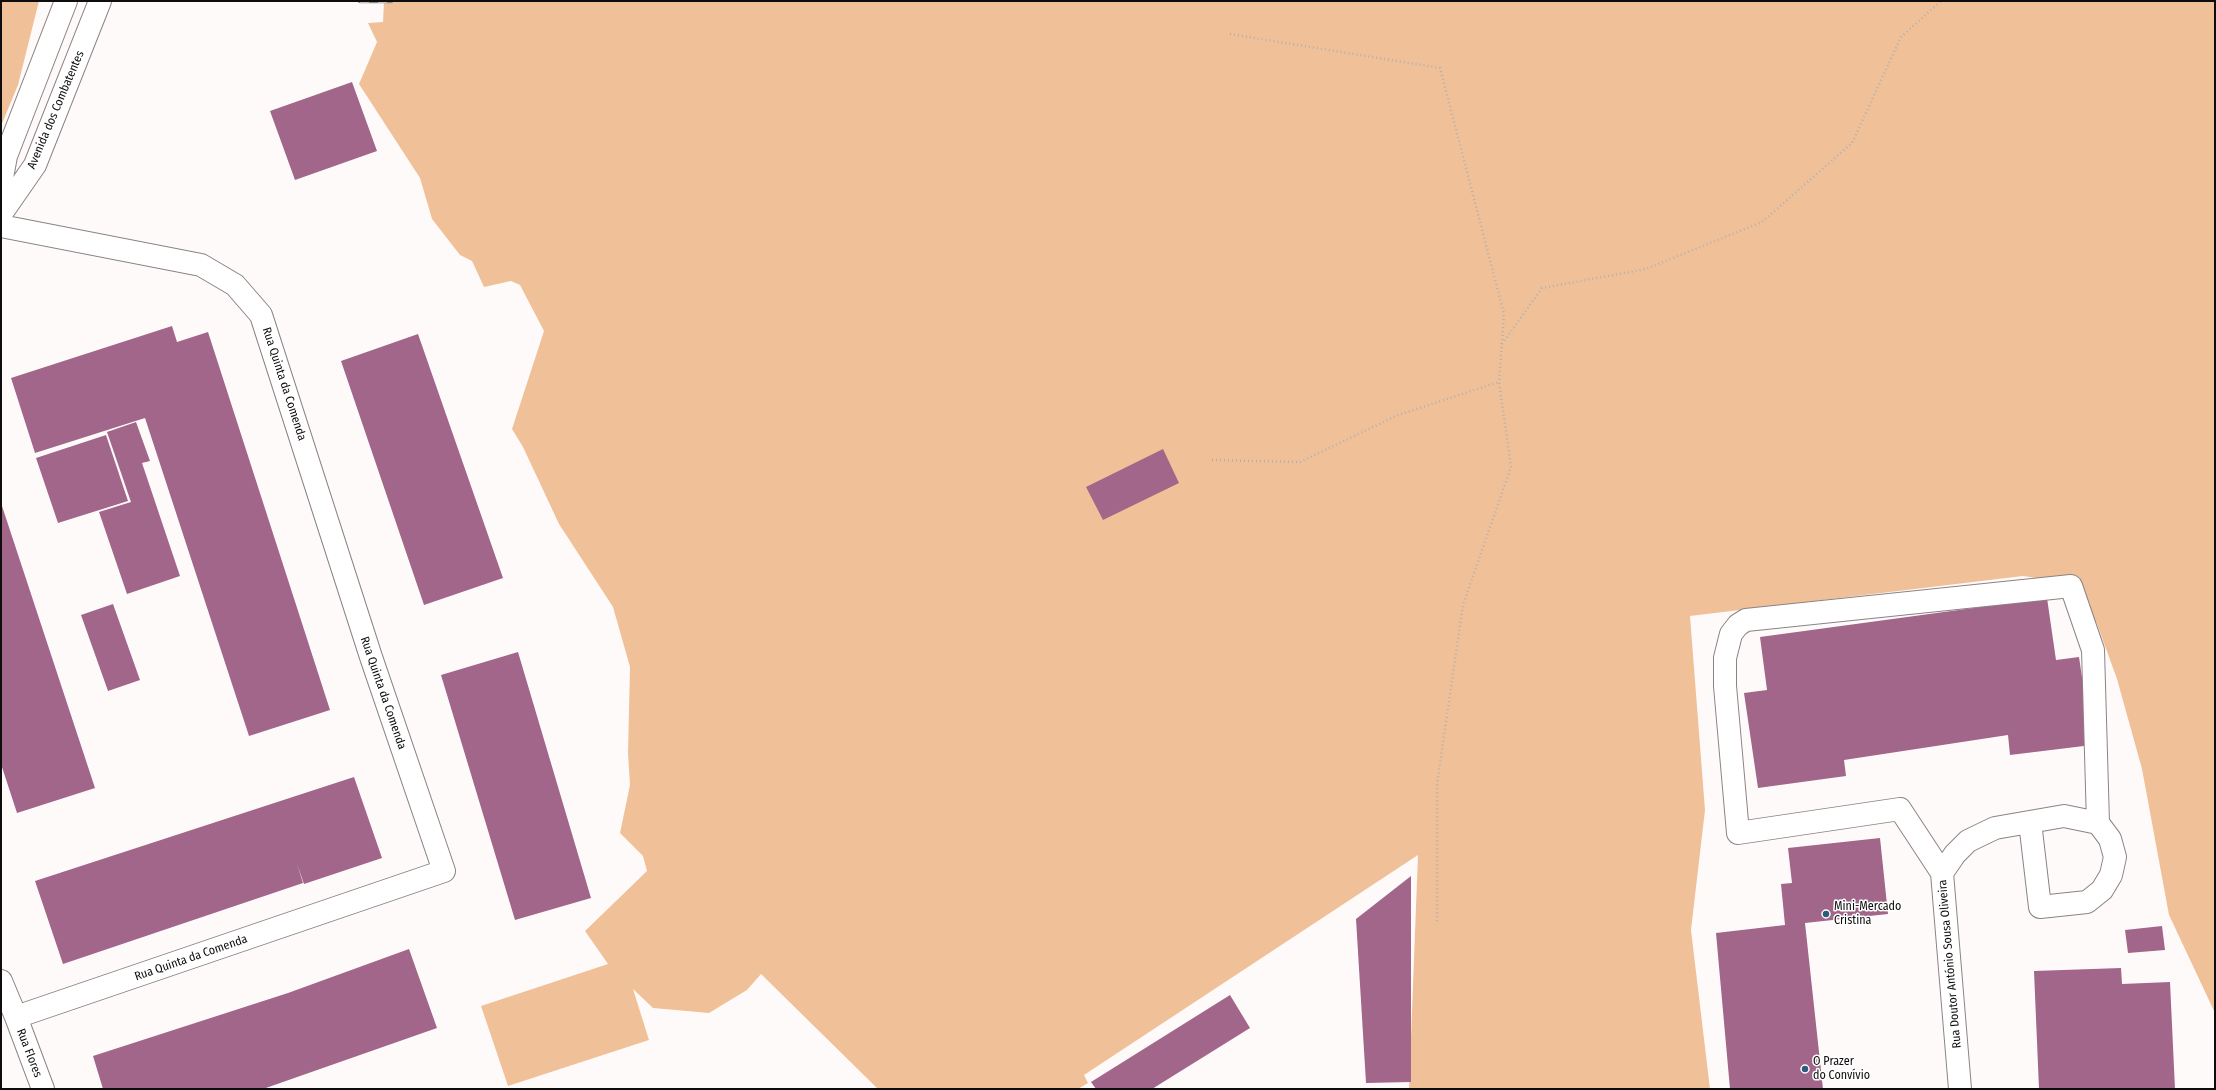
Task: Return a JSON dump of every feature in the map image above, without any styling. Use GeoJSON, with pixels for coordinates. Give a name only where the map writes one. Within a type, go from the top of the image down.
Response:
{"type":"FeatureCollection","features":[{"type":"Feature","properties":{"kind":"street","name":"Avenida dos Combatentes"},"geometry":{"type":"LineString","coordinates":[[1,214],[35,165],[92,26],[100,1]]}},
{"type":"Feature","properties":{"kind":"street"},"geometry":{"type":"LineString","coordinates":[[1,183],[6,156],[63,9]]}},
{"type":"Feature","properties":{"kind":"street","name":"Rua Quinta da Comenda"},"geometry":{"type":"LineString","coordinates":[[1,226],[201,265],[235,286],[261,315],[371,657],[444,872],[16,1017]]}},
{"type":"Feature","properties":{"kind":"street"},"geometry":{"type":"LineString","coordinates":[[1942,873],[1900,809],[1738,833],[1725,679],[1725,658],[1731,634],[1738,625],[1746,620],[2071,586],[2093,650],[2098,823],[2110,839],[2115,857],[2111,875],[2102,890],[2087,902],[2040,907],[2030,822]]}},
{"type":"Feature","properties":{"kind":"street","name":"Rua Doutor António Sousa Oliveira"},"geometry":{"type":"LineString","coordinates":[[1960,1089],[1942,873],[1955,854],[1968,841],[1980,833],[1995,828],[2064,816],[2098,823]]}},
{"type":"Feature","properties":{"kind":"street"},"geometry":{"type":"LineString","coordinates":[[1,981],[16,1017]]}},
{"type":"Feature","properties":{"kind":"street","name":"Rua Flores"},"geometry":{"type":"LineString","coordinates":[[16,1017],[43,1089]]}},
{"type":"Feature","properties":{"kind":"path"},"geometry":{"type":"LineString","coordinates":[[1502,344],[1542,288],[1646,269],[1762,222],[1852,143],[1901,37],[1941,1]]}},
{"type":"Feature","properties":{"kind":"path"},"geometry":{"type":"LineString","coordinates":[[1230,34],[1440,68],[1504,314],[1499,382],[1511,468],[1463,605],[1437,784],[1436,922]]}},
{"type":"Feature","properties":{"kind":"path"},"geometry":{"type":"LineString","coordinates":[[1212,460],[1300,462],[1398,415],[1499,382]]}},
{"type":"Feature","properties":{"kind":"shaded area"},"geometry":{"type":"Polygon","coordinates":[[[1,1],[39,1],[18,85],[1,126],[1,1]]]}},
{"type":"Feature","properties":{"kind":"shaded area"},"geometry":{"type":"Polygon","coordinates":[[[384,1],[2215,1],[2215,1013],[2169,915],[2142,769],[2117,679],[2097,624],[2076,584],[2023,576],[1690,616],[1705,810],[1691,930],[1710,1089],[1409,1089],[1418,855],[1084,1075],[1088,1083],[1078,1089],[878,1089],[761,974],[747,990],[709,1013],[653,1008],[633,989],[649,1040],[508,1086],[481,1006],[608,964],[585,931],[647,871],[643,856],[620,833],[630,785],[628,753],[630,667],[613,607],[559,524],[523,447],[512,429],[544,331],[520,285],[511,281],[484,287],[472,261],[460,255],[432,219],[420,178],[359,84],[377,42],[368,23],[383,22],[384,1]]]}},
{"type":"Feature","properties":{"kind":"building"},"geometry":{"type":"Polygon","coordinates":[[[352,82],[377,151],[295,180],[270,111],[352,82]]]}},
{"type":"Feature","properties":{"kind":"building"},"geometry":{"type":"Polygon","coordinates":[[[172,326],[177,342],[208,332],[330,710],[249,736],[145,418],[35,453],[11,378],[172,326]]]}},
{"type":"Feature","properties":{"kind":"building"},"geometry":{"type":"Polygon","coordinates":[[[418,334],[503,578],[424,605],[341,361],[418,334]]]}},
{"type":"Feature","properties":{"kind":"building"},"geometry":{"type":"Polygon","coordinates":[[[136,422],[150,461],[142,463],[180,576],[127,594],[99,512],[131,502],[107,432],[136,422]]]}},
{"type":"Feature","properties":{"kind":"building"},"geometry":{"type":"Polygon","coordinates":[[[106,435],[128,501],[58,523],[36,458],[106,435]]]}},
{"type":"Feature","properties":{"kind":"building"},"geometry":{"type":"Polygon","coordinates":[[[1163,449],[1179,483],[1103,520],[1086,487],[1163,449]]]}},
{"type":"Feature","properties":{"kind":"building"},"geometry":{"type":"Polygon","coordinates":[[[1,503],[95,788],[17,813],[1,764],[1,503]]]}},
{"type":"Feature","properties":{"kind":"building"},"geometry":{"type":"Polygon","coordinates":[[[2047,598],[2056,660],[2079,657],[2092,745],[2010,755],[2008,735],[1844,760],[1846,776],[1758,788],[1744,693],[1767,690],[1760,637],[2047,598]]]}},
{"type":"Feature","properties":{"kind":"building"},"geometry":{"type":"Polygon","coordinates":[[[113,604],[140,680],[108,691],[81,615],[113,604]]]}},
{"type":"Feature","properties":{"kind":"building"},"geometry":{"type":"Polygon","coordinates":[[[518,652],[591,898],[515,920],[441,675],[518,652]]]}},
{"type":"Feature","properties":{"kind":"building"},"geometry":{"type":"Polygon","coordinates":[[[354,777],[382,858],[304,884],[297,864],[303,883],[63,964],[35,881],[354,777]]]}},
{"type":"Feature","properties":{"kind":"building"},"geometry":{"type":"Polygon","coordinates":[[[1880,838],[1888,914],[1805,923],[1823,1089],[1730,1089],[1716,933],[1785,925],[1781,884],[1792,883],[1788,848],[1880,838]]]}},
{"type":"Feature","properties":{"kind":"building"},"geometry":{"type":"Polygon","coordinates":[[[1411,876],[1411,1082],[1366,1083],[1356,919],[1411,876]]]}},
{"type":"Feature","properties":{"kind":"building"},"geometry":{"type":"Polygon","coordinates":[[[2162,926],[2165,950],[2128,953],[2125,930],[2162,926]]]}},
{"type":"Feature","properties":{"kind":"building"},"geometry":{"type":"Polygon","coordinates":[[[409,949],[437,1028],[263,1089],[103,1089],[93,1056],[288,993],[409,949]]]}},
{"type":"Feature","properties":{"kind":"building"},"geometry":{"type":"Polygon","coordinates":[[[2121,968],[2122,984],[2170,982],[2175,1089],[2039,1089],[2034,971],[2121,968]]]}},
{"type":"Feature","properties":{"kind":"building"},"geometry":{"type":"Polygon","coordinates":[[[1230,995],[1250,1028],[1152,1089],[1096,1089],[1091,1082],[1230,995]]]}},
{"type":"Feature","properties":{"kind":"railway"},"geometry":{"type":"LineString","coordinates":[[360,1],[391,1]]}},
{"type":"Feature","properties":{"kind":"place","name":"Mini-Mercado Cristina"},"geometry":{"type":"Point","coordinates":[1826,914]}},
{"type":"Feature","properties":{"kind":"place","name":"O Prazer do Convívio"},"geometry":{"type":"Point","coordinates":[1805,1069]}}]}
